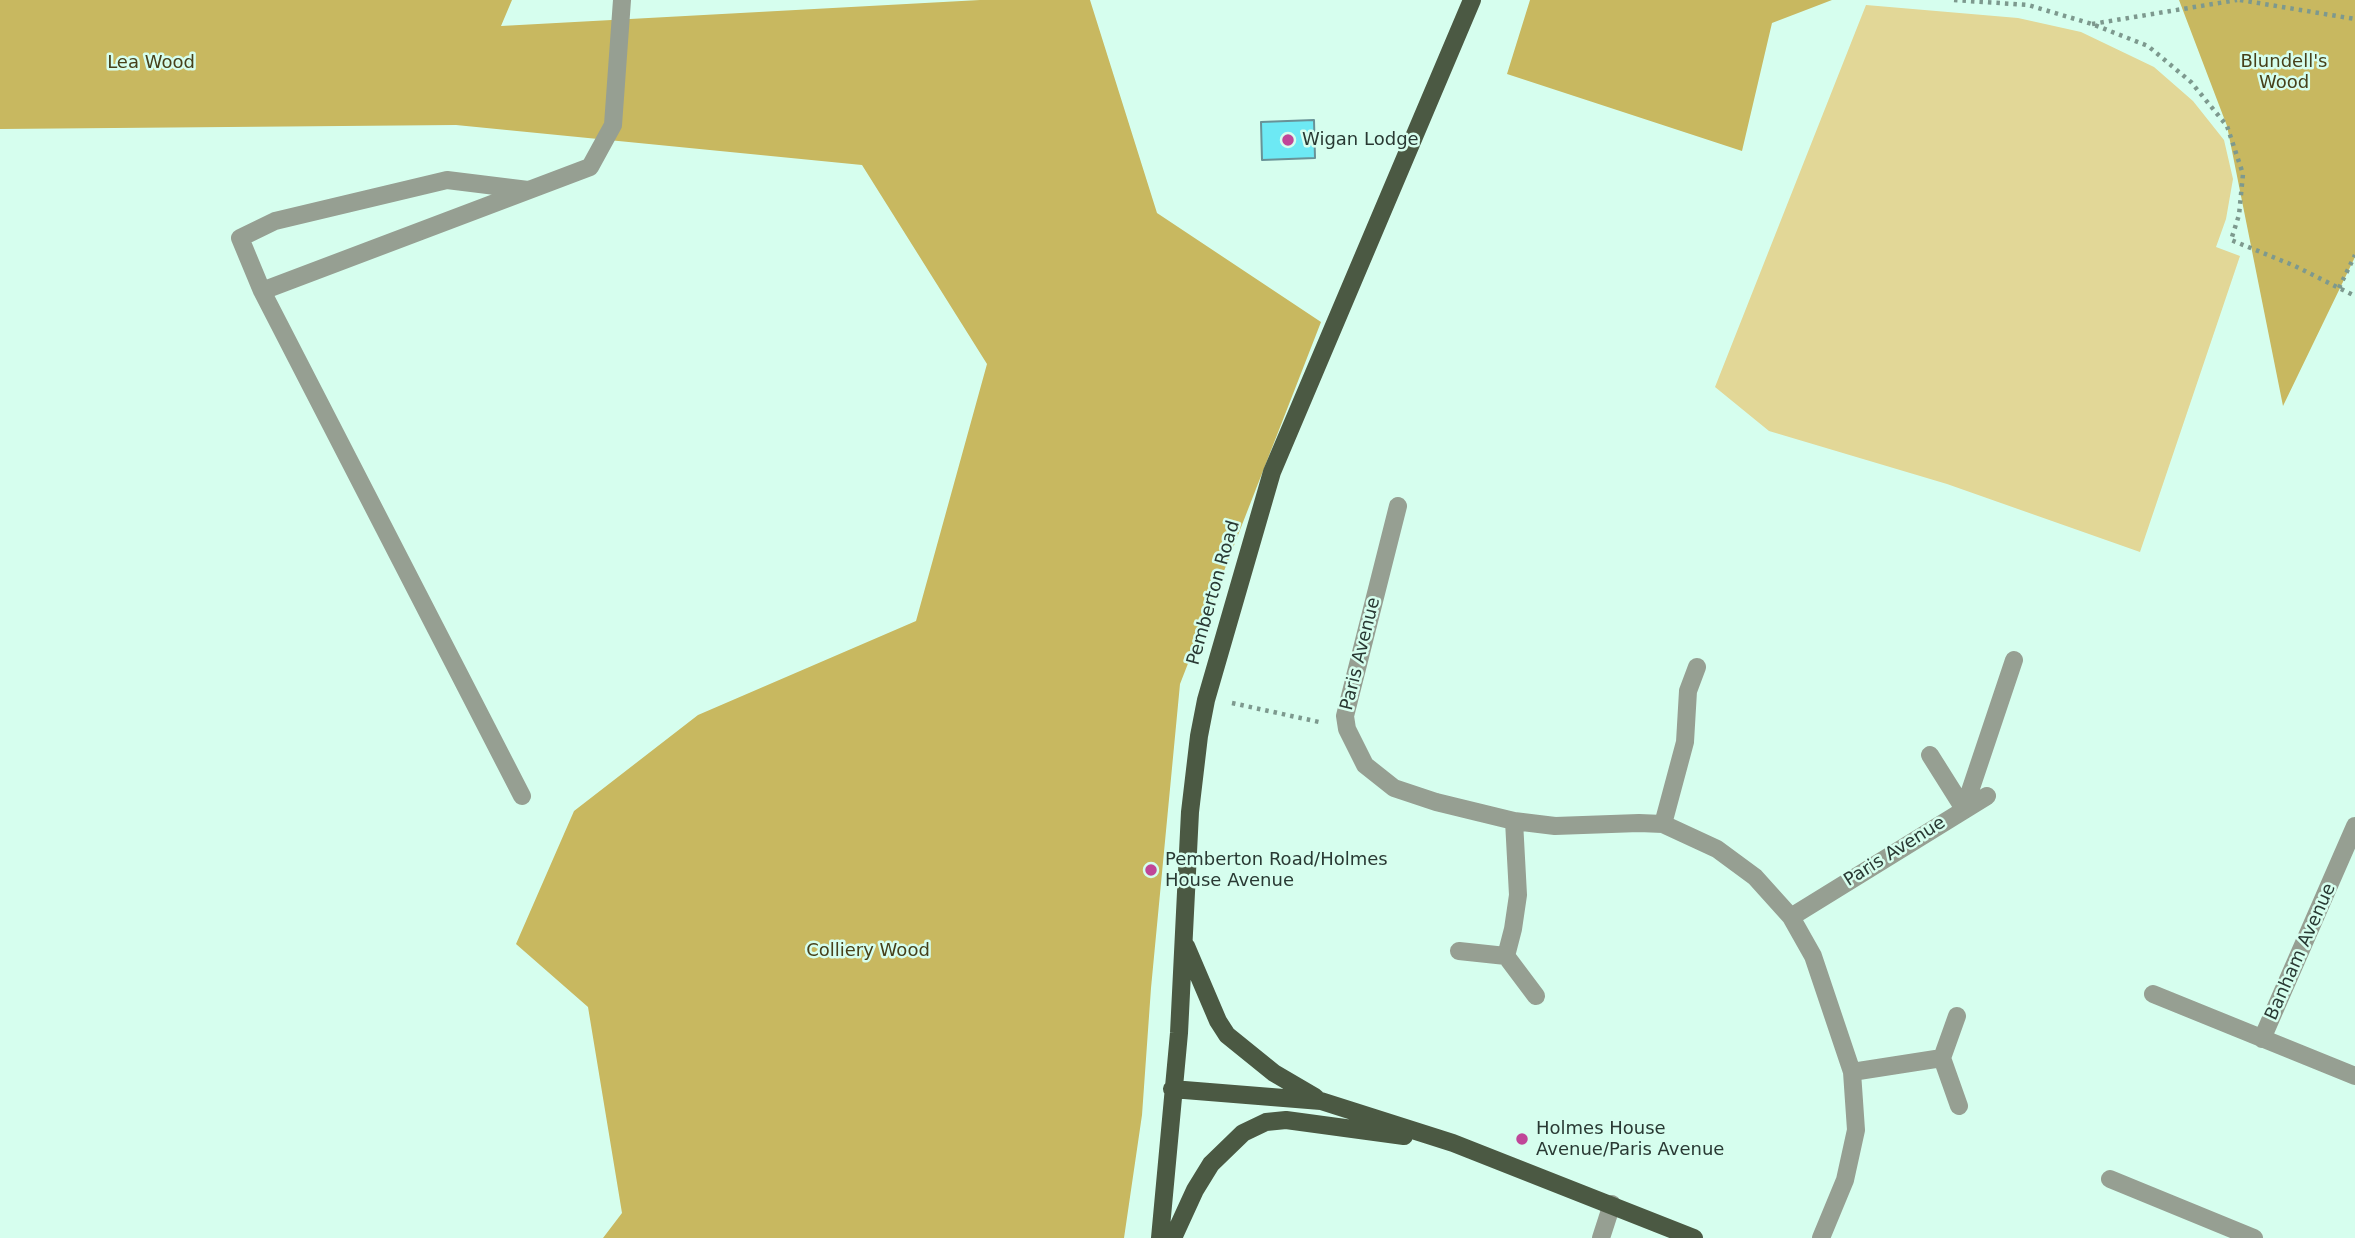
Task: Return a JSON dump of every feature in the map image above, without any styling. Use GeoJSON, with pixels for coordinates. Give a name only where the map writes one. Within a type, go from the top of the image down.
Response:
{"type":"FeatureCollection","features":[{"type":"Feature","properties":{"kind":"main road","name":"Pemberton Road"},"geometry":{"type":"LineString","coordinates":[[1160,1238],[1179,1033],[1190,812],[1206,700],[1272,472],[1472,0]]}},
{"type":"Feature","properties":{"kind":"main road"},"geometry":{"type":"LineString","coordinates":[[1184,940],[1218,1021],[1227,1035],[1274,1073],[1321,1101]]}},
{"type":"Feature","properties":{"kind":"main road"},"geometry":{"type":"LineString","coordinates":[[1172,1089],[1321,1101],[1453,1143],[1694,1238]]}},
{"type":"Feature","properties":{"kind":"main road"},"geometry":{"type":"LineString","coordinates":[[1173,1238],[1195,1190],[1211,1164],[1243,1133],[1266,1122],[1297,1122],[1453,1143]]}},
{"type":"Feature","properties":{"kind":"street"},"geometry":{"type":"LineString","coordinates":[[262,291],[590,167],[613,125],[622,0]]}},
{"type":"Feature","properties":{"kind":"street"},"geometry":{"type":"LineString","coordinates":[[523,796],[262,291],[240,238],[275,221],[446,180],[528,190]]}},
{"type":"Feature","properties":{"kind":"street","name":"Paris Avenue"},"geometry":{"type":"LineString","coordinates":[[1398,506],[1345,716],[1347,729],[1365,765],[1394,788],[1436,802],[1514,821],[1555,826],[1663,824],[1717,849],[1755,877],[1791,917],[1813,956],[1852,1072],[1856,1130],[1845,1180],[1821,1238]]}},
{"type":"Feature","properties":{"kind":"street"},"geometry":{"type":"LineString","coordinates":[[1964,809],[2014,660]]}},
{"type":"Feature","properties":{"kind":"street"},"geometry":{"type":"LineString","coordinates":[[1663,824],[1685,743],[1688,691],[1697,667]]}},
{"type":"Feature","properties":{"kind":"street"},"geometry":{"type":"LineString","coordinates":[[1930,755],[1964,809]]}},
{"type":"Feature","properties":{"kind":"street","name":"Paris Avenue"},"geometry":{"type":"LineString","coordinates":[[1791,917],[1987,796]]}},
{"type":"Feature","properties":{"kind":"street"},"geometry":{"type":"LineString","coordinates":[[1506,956],[1518,895],[1514,821]]}},
{"type":"Feature","properties":{"kind":"street","name":"Banham Avenue"},"geometry":{"type":"LineString","coordinates":[[2262,1039],[2355,826]]}},
{"type":"Feature","properties":{"kind":"street"},"geometry":{"type":"LineString","coordinates":[[1459,951],[1506,956],[1536,996]]}},
{"type":"Feature","properties":{"kind":"street"},"geometry":{"type":"LineString","coordinates":[[2153,994],[2355,1076]]}},
{"type":"Feature","properties":{"kind":"street"},"geometry":{"type":"LineString","coordinates":[[1957,1016],[1942,1058],[1959,1106]]}},
{"type":"Feature","properties":{"kind":"street"},"geometry":{"type":"LineString","coordinates":[[1852,1072],[1942,1058]]}},
{"type":"Feature","properties":{"kind":"street"},"geometry":{"type":"LineString","coordinates":[[2110,1179],[2254,1238]]}},
{"type":"Feature","properties":{"kind":"street"},"geometry":{"type":"LineString","coordinates":[[1601,1238],[1612,1205]]}},
{"type":"Feature","properties":{"kind":"path"},"geometry":{"type":"LineString","coordinates":[[1954,0],[2028,5],[2092,24],[2148,47],[2191,82],[2227,125],[2243,174],[2239,215],[2231,240],[2295,266],[2355,296]]}},
{"type":"Feature","properties":{"kind":"path"},"geometry":{"type":"LineString","coordinates":[[2092,24],[2238,0],[2355,19]]}},
{"type":"Feature","properties":{"kind":"path"},"geometry":{"type":"LineString","coordinates":[[2339,288],[2355,255]]}},
{"type":"Feature","properties":{"kind":"path"},"geometry":{"type":"LineString","coordinates":[[1206,700],[1248,705],[1347,729]]}},
{"type":"Feature","properties":{"kind":"shaded area"},"geometry":{"type":"Polygon","coordinates":[[[1866,5],[2018,18],[2081,32],[2154,67],[2193,101],[2224,140],[2233,179],[2226,219],[2216,247],[2240,256],[2140,552],[1947,484],[1769,431],[1715,387],[1866,5]]]}},
{"type":"Feature","properties":{"kind":"green space","name":"Colliery Wood"},"geometry":{"type":"Polygon","coordinates":[[[0,0],[512,0],[501,26],[980,0],[1090,0],[1157,213],[1321,322],[1180,684],[1151,988],[1142,1115],[1124,1238],[603,1238],[622,1213],[588,1007],[516,944],[574,811],[698,715],[916,621],[987,364],[862,165],[456,125],[0,129],[0,0]]]}},
{"type":"Feature","properties":{"kind":"green space"},"geometry":{"type":"Polygon","coordinates":[[[1530,0],[1832,0],[1772,23],[1742,151],[1507,74],[1530,0]]]}},
{"type":"Feature","properties":{"kind":"green space","name":"Blundell's Wood"},"geometry":{"type":"Polygon","coordinates":[[[2179,0],[2355,0],[2355,257],[2283,406],[2227,126],[2179,0]]]}},
{"type":"Feature","properties":{"kind":"building","name":"Wigan Lodge"},"geometry":{"type":"Polygon","coordinates":[[[1314,120],[1315,158],[1262,160],[1261,122],[1314,120]]]}},
{"type":"Feature","properties":{"kind":"place","name":"Wigan Lodge"},"geometry":{"type":"Point","coordinates":[1288,140]}},
{"type":"Feature","properties":{"kind":"place","name":"Pemberton Road/Holmes House Avenue"},"geometry":{"type":"Point","coordinates":[1151,870]}},
{"type":"Feature","properties":{"kind":"place","name":"Holmes House Avenue/Paris Avenue"},"geometry":{"type":"Point","coordinates":[1522,1139]}},
{"type":"Feature","properties":{"kind":"park label","name":"Lea Wood"},"geometry":{"type":"Point","coordinates":[151,63]}}]}
